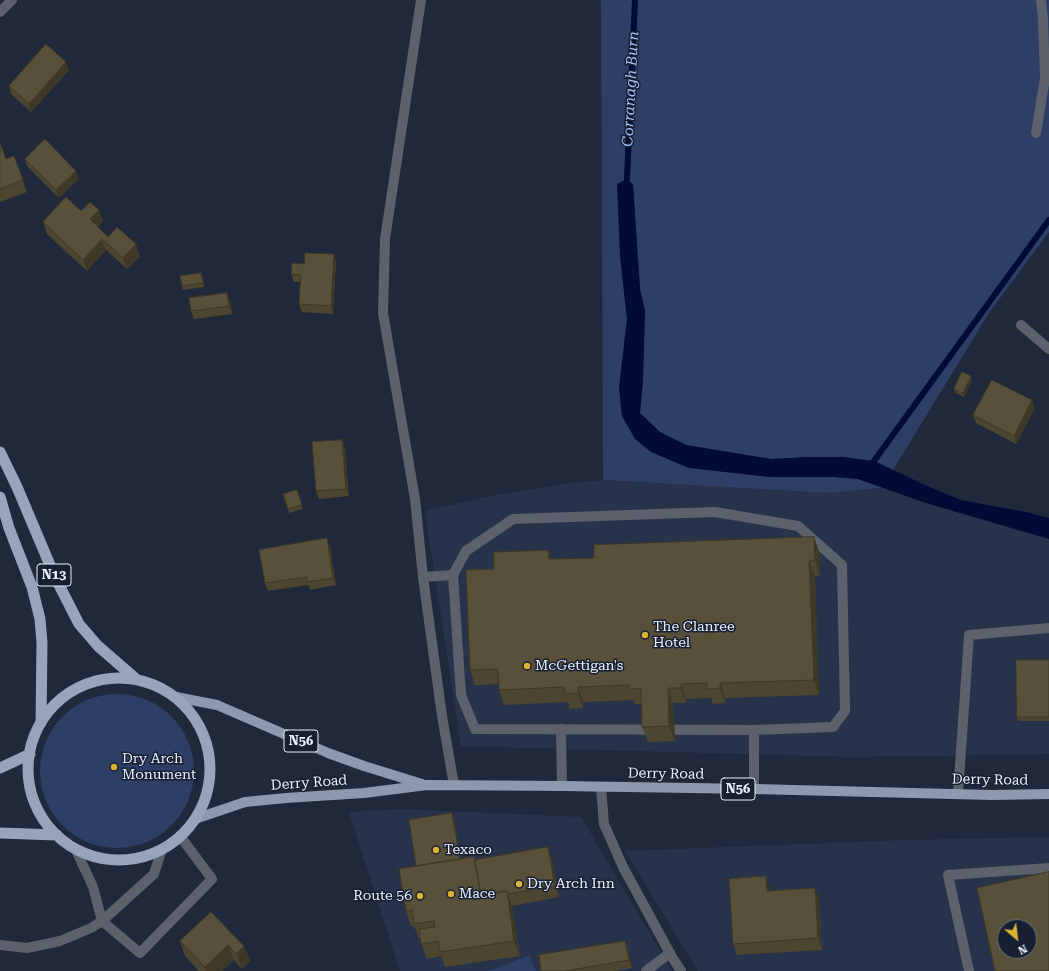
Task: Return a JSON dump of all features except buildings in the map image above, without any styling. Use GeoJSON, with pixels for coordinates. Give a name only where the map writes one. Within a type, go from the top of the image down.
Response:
{"type":"FeatureCollection","features":[{"type":"Feature","properties":{"kind":"highway","name":"N13"},"geometry":{"type":"LineString","coordinates":[[0,452],[20,493],[55,577],[79,624],[98,646],[136,679]]}},
{"type":"Feature","properties":{"kind":"highway","name":"N13"},"geometry":{"type":"LineString","coordinates":[[0,497],[9,528],[32,587],[40,619],[42,643],[40,724]]}},
{"type":"Feature","properties":{"kind":"highway","name":"N13"},"geometry":{"type":"LineString","coordinates":[[112,678],[136,679],[156,685],[176,698],[192,713],[203,732],[209,754],[210,776],[205,799],[195,820],[180,836],[162,849],[142,857],[120,860],[96,857],[75,848],[56,834],[42,817],[33,798],[28,776],[30,754],[34,738],[40,724],[52,708],[68,694],[88,684],[112,678]]}},
{"type":"Feature","properties":{"kind":"highway"},"geometry":{"type":"LineString","coordinates":[[0,768],[30,754]]}},
{"type":"Feature","properties":{"kind":"highway"},"geometry":{"type":"LineString","coordinates":[[0,833],[56,834]]}},
{"type":"Feature","properties":{"kind":"main road","name":"Derry Road"},"geometry":{"type":"LineString","coordinates":[[176,698],[217,705],[328,753],[364,766],[427,785]]}},
{"type":"Feature","properties":{"kind":"main road","name":"Derry Road"},"geometry":{"type":"LineString","coordinates":[[195,820],[244,802],[364,793],[427,785],[754,789],[958,794],[1049,794]]}},
{"type":"Feature","properties":{"kind":"street"},"geometry":{"type":"LineString","coordinates":[[0,12],[12,0]]}},
{"type":"Feature","properties":{"kind":"street"},"geometry":{"type":"LineString","coordinates":[[421,0],[385,239],[383,313],[415,499],[423,577],[442,716],[454,785]]}},
{"type":"Feature","properties":{"kind":"street"},"geometry":{"type":"LineString","coordinates":[[1036,133],[1045,78],[1042,0]]}},
{"type":"Feature","properties":{"kind":"street"},"geometry":{"type":"LineString","coordinates":[[1021,325],[1049,349]]}},
{"type":"Feature","properties":{"kind":"street"},"geometry":{"type":"LineString","coordinates":[[716,512],[798,526],[842,565],[845,711],[833,727],[754,730],[475,729],[461,695],[453,575],[466,551],[513,519],[716,512]]}},
{"type":"Feature","properties":{"kind":"street"},"geometry":{"type":"LineString","coordinates":[[423,577],[453,575]]}},
{"type":"Feature","properties":{"kind":"street"},"geometry":{"type":"LineString","coordinates":[[958,794],[969,635],[1049,628]]}},
{"type":"Feature","properties":{"kind":"street"},"geometry":{"type":"LineString","coordinates":[[561,729],[562,786]]}},
{"type":"Feature","properties":{"kind":"street"},"geometry":{"type":"LineString","coordinates":[[754,730],[754,789]]}},
{"type":"Feature","properties":{"kind":"street"},"geometry":{"type":"LineString","coordinates":[[601,787],[604,824],[623,867],[670,953],[682,971]]}},
{"type":"Feature","properties":{"kind":"street"},"geometry":{"type":"LineString","coordinates":[[75,848],[93,888],[102,921],[140,953],[212,879],[180,836]]}},
{"type":"Feature","properties":{"kind":"street"},"geometry":{"type":"LineString","coordinates":[[0,945],[27,948],[60,941],[91,928],[102,921],[154,874],[162,849]]}},
{"type":"Feature","properties":{"kind":"street"},"geometry":{"type":"LineString","coordinates":[[969,971],[948,875],[1049,868]]}},
{"type":"Feature","properties":{"kind":"street"},"geometry":{"type":"LineString","coordinates":[[646,971],[670,953]]}},
{"type":"Feature","properties":{"kind":"shaded area"},"geometry":{"type":"Polygon","coordinates":[[[601,0],[1049,0],[1049,232],[989,313],[893,470],[874,461],[809,457],[771,459],[686,445],[660,432],[640,413],[643,379],[645,311],[640,289],[633,184],[620,256],[627,319],[619,388],[622,416],[717,471],[770,477],[834,477],[858,479],[883,488],[829,493],[603,480],[601,0]]]}},
{"type":"Feature","properties":{"kind":"shaded area"},"geometry":{"type":"Polygon","coordinates":[[[627,179],[633,184],[640,289],[645,311],[643,379],[640,413],[660,432],[686,445],[771,459],[844,457],[874,461],[961,500],[1026,512],[1049,518],[1049,539],[926,503],[858,479],[834,477],[770,477],[689,468],[651,452],[635,439],[622,416],[619,388],[627,319],[620,256],[617,184],[627,179]]]}},
{"type":"Feature","properties":{"kind":"shaded area"},"geometry":{"type":"Polygon","coordinates":[[[603,480],[829,493],[883,488],[926,503],[1049,539],[1049,754],[851,757],[461,746],[425,511],[495,495],[603,480]]]}},
{"type":"Feature","properties":{"kind":"shaded area"},"geometry":{"type":"Polygon","coordinates":[[[109,694],[125,694],[147,699],[172,716],[189,741],[193,756],[193,786],[189,801],[172,826],[147,843],[125,848],[109,848],[87,843],[68,831],[57,820],[45,801],[40,779],[40,763],[45,741],[57,722],[68,711],[87,699],[109,694]]]}},
{"type":"Feature","properties":{"kind":"shaded area"},"geometry":{"type":"Polygon","coordinates":[[[402,809],[581,817],[672,971],[536,971],[530,955],[488,971],[400,971],[349,812],[402,809]]]}},
{"type":"Feature","properties":{"kind":"shaded area"},"geometry":{"type":"Polygon","coordinates":[[[1049,837],[1049,971],[698,971],[625,851],[904,840],[1049,837]]]}},
{"type":"Feature","properties":{"kind":"shaded area"},"geometry":{"type":"Polygon","coordinates":[[[530,955],[536,971],[488,971],[530,955]]]}},
{"type":"Feature","properties":{"kind":"waterway","name":"Corranagh Burn"},"geometry":{"type":"LineString","coordinates":[[627,179],[635,0]]}},
{"type":"Feature","properties":{"kind":"waterway"},"geometry":{"type":"LineString","coordinates":[[874,461],[1049,220]]}},
{"type":"Feature","properties":{"kind":"place","name":"The Clanree Hotel"},"geometry":{"type":"Point","coordinates":[645,635]}},
{"type":"Feature","properties":{"kind":"place","name":"McGettigan's"},"geometry":{"type":"Point","coordinates":[527,666]}},
{"type":"Feature","properties":{"kind":"place","name":"Dry Arch Monument"},"geometry":{"type":"Point","coordinates":[114,767]}},
{"type":"Feature","properties":{"kind":"place","name":"Texaco"},"geometry":{"type":"Point","coordinates":[436,850]}},
{"type":"Feature","properties":{"kind":"place","name":"Dry Arch Inn"},"geometry":{"type":"Point","coordinates":[519,884]}},
{"type":"Feature","properties":{"kind":"place","name":"Mace"},"geometry":{"type":"Point","coordinates":[451,894]}},
{"type":"Feature","properties":{"kind":"place","name":"Route 56"},"geometry":{"type":"Point","coordinates":[420,896]}}]}
